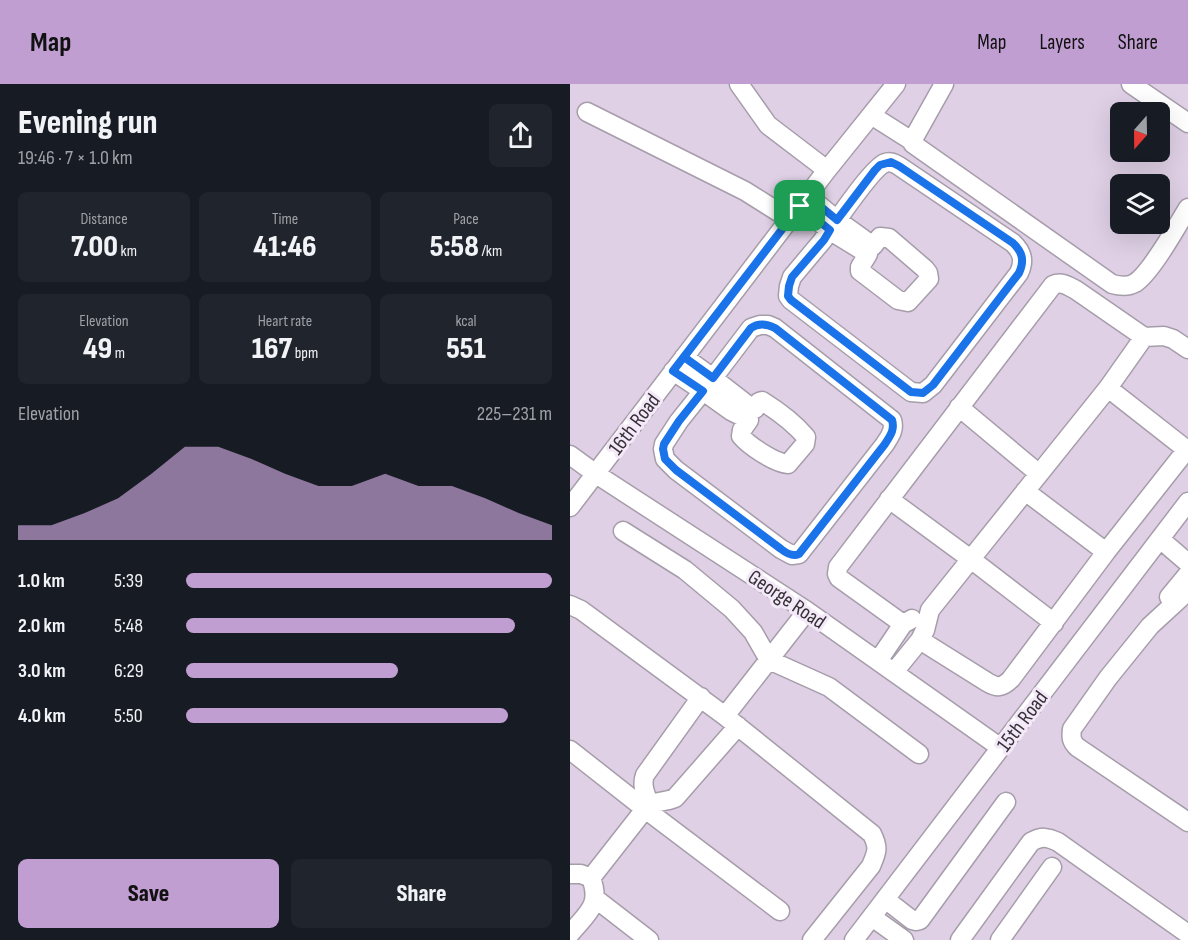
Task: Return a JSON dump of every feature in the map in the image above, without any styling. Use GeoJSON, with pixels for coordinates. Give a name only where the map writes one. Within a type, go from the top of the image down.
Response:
{"type":"FeatureCollection","features":[{"type":"Feature","properties":{"kind":"street"},"geometry":{"type":"LineString","coordinates":[[739,84],[768,125],[828,170]]}},
{"type":"Feature","properties":{"kind":"street","name":"16th Road"},"geometry":{"type":"LineString","coordinates":[[570,507],[896,84]]}},
{"type":"Feature","properties":{"kind":"street"},"geometry":{"type":"LineString","coordinates":[[944,84],[914,137],[914,145],[1112,284],[1132,285],[1143,276],[1188,208]]}},
{"type":"Feature","properties":{"kind":"street"},"geometry":{"type":"LineString","coordinates":[[1131,84],[1188,123]]}},
{"type":"Feature","properties":{"kind":"street"},"geometry":{"type":"LineString","coordinates":[[587,112],[745,190],[800,207],[833,225],[870,250]]}},
{"type":"Feature","properties":{"kind":"street"},"geometry":{"type":"LineString","coordinates":[[874,112],[914,137]]}},
{"type":"Feature","properties":{"kind":"street"},"geometry":{"type":"LineString","coordinates":[[891,162],[1013,243],[1021,253],[1022,266],[933,385],[927,390],[911,392],[788,296],[792,277],[824,240],[833,225],[875,170],[880,165],[891,162]]}},
{"type":"Feature","properties":{"kind":"street"},"geometry":{"type":"LineString","coordinates":[[903,624],[839,578],[838,567],[1053,285],[1064,284],[1076,290],[1144,337],[1164,336],[1188,349]]}},
{"type":"Feature","properties":{"kind":"street"},"geometry":{"type":"LineString","coordinates":[[768,325],[775,328],[892,420],[893,430],[885,444],[799,554],[792,555],[781,549],[676,470],[665,459],[664,444],[708,385],[751,328],[768,325]]}},
{"type":"Feature","properties":{"kind":"street"},"geometry":{"type":"LineString","coordinates":[[878,661],[903,624],[930,610],[972,560],[1038,473],[1108,388],[1144,337]]}},
{"type":"Feature","properties":{"kind":"street"},"geometry":{"type":"LineString","coordinates":[[679,364],[708,385],[742,402],[752,415]]}},
{"type":"Feature","properties":{"kind":"street"},"geometry":{"type":"LineString","coordinates":[[920,640],[987,682],[999,687],[1004,686],[1187,449],[1108,388]]}},
{"type":"Feature","properties":{"kind":"street"},"geometry":{"type":"LineString","coordinates":[[959,408],[1038,473]]}},
{"type":"Feature","properties":{"kind":"street","name":"George Road"},"geometry":{"type":"LineString","coordinates":[[570,455],[807,611],[1001,748]]}},
{"type":"Feature","properties":{"kind":"street"},"geometry":{"type":"LineString","coordinates":[[1024,491],[1106,552]]}},
{"type":"Feature","properties":{"kind":"street"},"geometry":{"type":"LineString","coordinates":[[889,499],[1054,623]]}},
{"type":"Feature","properties":{"kind":"street","name":"15th Road"},"geometry":{"type":"LineString","coordinates":[[864,928],[1163,536],[1185,514]]}},
{"type":"Feature","properties":{"kind":"street"},"geometry":{"type":"LineString","coordinates":[[623,531],[685,570],[732,609],[753,632],[769,660],[829,687],[919,754]]}},
{"type":"Feature","properties":{"kind":"street"},"geometry":{"type":"LineString","coordinates":[[1163,536],[1188,553]]}},
{"type":"Feature","properties":{"kind":"street"},"geometry":{"type":"LineString","coordinates":[[1163,536],[1188,563]]}},
{"type":"Feature","properties":{"kind":"street"},"geometry":{"type":"LineString","coordinates":[[1150,626],[1156,613],[1188,574]]}},
{"type":"Feature","properties":{"kind":"street"},"geometry":{"type":"LineString","coordinates":[[1188,591],[1150,626],[1108,678],[1072,729],[1071,736],[1072,742],[1077,747],[1188,822]]}},
{"type":"Feature","properties":{"kind":"street"},"geometry":{"type":"LineString","coordinates":[[570,605],[581,610],[732,721],[872,834],[877,844],[877,853],[871,866],[812,940]]}},
{"type":"Feature","properties":{"kind":"street"},"geometry":{"type":"LineString","coordinates":[[894,672],[920,640],[930,610]]}},
{"type":"Feature","properties":{"kind":"street"},"geometry":{"type":"LineString","coordinates":[[591,878],[647,806],[675,798],[732,721],[769,660],[807,611]]}},
{"type":"Feature","properties":{"kind":"street"},"geometry":{"type":"LineString","coordinates":[[647,806],[643,781],[645,775],[701,698]]}},
{"type":"Feature","properties":{"kind":"street"},"geometry":{"type":"LineString","coordinates":[[570,750],[647,806],[780,910]]}},
{"type":"Feature","properties":{"kind":"street"},"geometry":{"type":"LineString","coordinates":[[885,900],[912,920],[920,920],[1006,802]]}},
{"type":"Feature","properties":{"kind":"street"},"geometry":{"type":"LineString","coordinates":[[960,940],[1031,842],[1039,838],[1048,838],[1058,842],[1188,934]]}},
{"type":"Feature","properties":{"kind":"street"},"geometry":{"type":"LineString","coordinates":[[1000,940],[1052,867]]}},
{"type":"Feature","properties":{"kind":"street"},"geometry":{"type":"LineString","coordinates":[[570,874],[580,874],[591,878]]}},
{"type":"Feature","properties":{"kind":"street"},"geometry":{"type":"LineString","coordinates":[[570,934],[591,909],[596,899],[591,878]]}},
{"type":"Feature","properties":{"kind":"street"},"geometry":{"type":"LineString","coordinates":[[596,899],[649,940]]}},
{"type":"Feature","properties":{"kind":"street"},"geometry":{"type":"LineString","coordinates":[[864,928],[885,940]]}},
{"type":"Feature","properties":{"kind":"street"},"geometry":{"type":"LineString","coordinates":[[864,928],[904,940]]}},
{"type":"Feature","properties":{"kind":"shaded area"},"geometry":{"type":"Polygon","coordinates":[[[570,84],[1188,84],[1188,940],[570,940],[570,84]]]}},
{"type":"Feature","properties":{"kind":"route"},"geometry":{"type":"LineString","coordinates":[[800,206],[791,220],[684,357],[713,378],[751,328],[768,325],[775,328],[891,418],[893,430],[885,444],[796,555],[781,549],[676,470],[665,459],[664,444],[703,391],[673,371],[800,206],[830,230],[792,277],[788,296],[911,392],[923,393],[933,385],[1019,273],[1023,258],[1013,243],[891,162],[880,165],[875,170],[837,220],[808,196],[800,206]]}}]}
